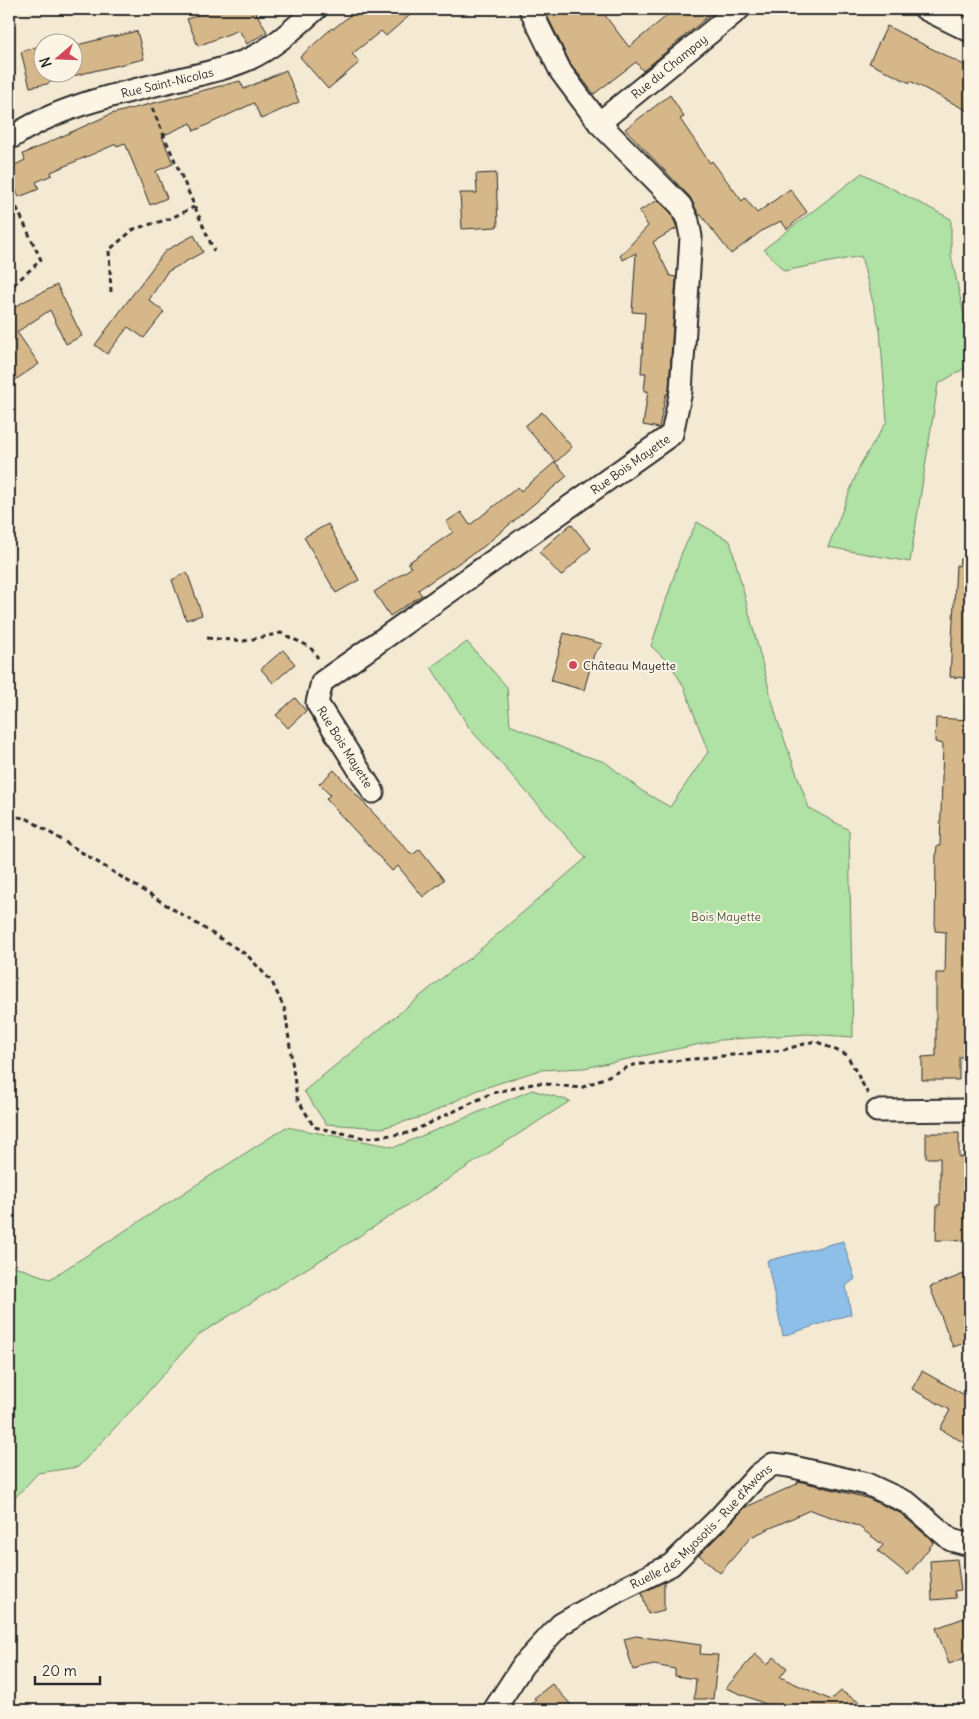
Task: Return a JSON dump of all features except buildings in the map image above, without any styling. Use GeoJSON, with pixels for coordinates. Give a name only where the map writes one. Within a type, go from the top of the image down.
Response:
{"type":"FeatureCollection","features":[{"type":"Feature","properties":{"kind":"street","name":"Rue Saint-Nicolas"},"geometry":{"type":"LineString","coordinates":[[9,139],[42,120],[74,108],[215,71],[250,59],[270,48],[316,9]]}},
{"type":"Feature","properties":{"kind":"street","name":"Rue Bois Mayette"},"geometry":{"type":"LineString","coordinates":[[373,792],[317,702],[322,682],[672,434],[681,391],[691,237],[688,221],[681,206],[599,123],[561,72],[530,9]]}},
{"type":"Feature","properties":{"kind":"street","name":"Rue du Champay"},"geometry":{"type":"LineString","coordinates":[[599,123],[739,9]]}},
{"type":"Feature","properties":{"kind":"street"},"geometry":{"type":"LineString","coordinates":[[926,9],[970,31]]}},
{"type":"Feature","properties":{"kind":"street"},"geometry":{"type":"LineString","coordinates":[[877,1111],[970,1110]]}},
{"type":"Feature","properties":{"kind":"street","name":"Ruelle des Myosotis - Rue d'Awans"},"geometry":{"type":"LineString","coordinates":[[494,1710],[524,1665],[561,1624],[620,1590],[671,1565],[718,1519],[758,1474],[772,1464],[789,1466],[867,1484],[908,1503],[951,1540],[970,1546]]}},
{"type":"Feature","properties":{"kind":"path"},"geometry":{"type":"LineString","coordinates":[[145,88],[150,105],[214,251]]}},
{"type":"Feature","properties":{"kind":"path"},"geometry":{"type":"LineString","coordinates":[[9,191],[40,260],[9,289]]}},
{"type":"Feature","properties":{"kind":"path"},"geometry":{"type":"LineString","coordinates":[[111,292],[109,250],[134,229],[170,218],[194,207]]}},
{"type":"Feature","properties":{"kind":"path"},"geometry":{"type":"LineString","coordinates":[[207,638],[244,641],[281,633],[310,647],[331,677]]}},
{"type":"Feature","properties":{"kind":"path"},"geometry":{"type":"LineString","coordinates":[[9,815],[28,819],[247,955],[272,982],[285,1010],[297,1098],[314,1127],[365,1138],[409,1133],[492,1093],[537,1083],[581,1088],[633,1065],[783,1050],[815,1041],[846,1055],[877,1111]]}},
{"type":"Feature","properties":{"kind":"green space"},"geometry":{"type":"Polygon","coordinates":[[[862,173],[951,219],[951,255],[970,343],[970,365],[938,384],[910,562],[828,547],[860,465],[887,421],[880,330],[861,256],[784,271],[764,249],[862,173]]]}},
{"type":"Feature","properties":{"kind":"green space","name":"Bois Mayette"},"geometry":{"type":"Polygon","coordinates":[[[697,522],[730,541],[777,719],[809,808],[849,830],[853,1037],[807,1034],[720,1040],[584,1068],[540,1070],[478,1090],[425,1116],[382,1128],[326,1124],[304,1091],[451,971],[470,958],[586,858],[470,729],[431,667],[467,642],[507,687],[510,725],[570,751],[605,762],[642,791],[670,807],[708,752],[684,687],[671,665],[651,646],[682,552],[697,522]]]}},
{"type":"Feature","properties":{"kind":"green space"},"geometry":{"type":"Polygon","coordinates":[[[532,1090],[570,1101],[350,1242],[198,1335],[78,1467],[38,1473],[9,1504],[9,1264],[50,1279],[286,1127],[395,1147],[532,1090]]]}},
{"type":"Feature","properties":{"kind":"water"},"geometry":{"type":"Polygon","coordinates":[[[843,1241],[855,1279],[846,1286],[851,1314],[783,1336],[767,1261],[843,1241]]]}},
{"type":"Feature","properties":{"kind":"place","name":"Château Mayette"},"geometry":{"type":"Point","coordinates":[573,665]}}]}
